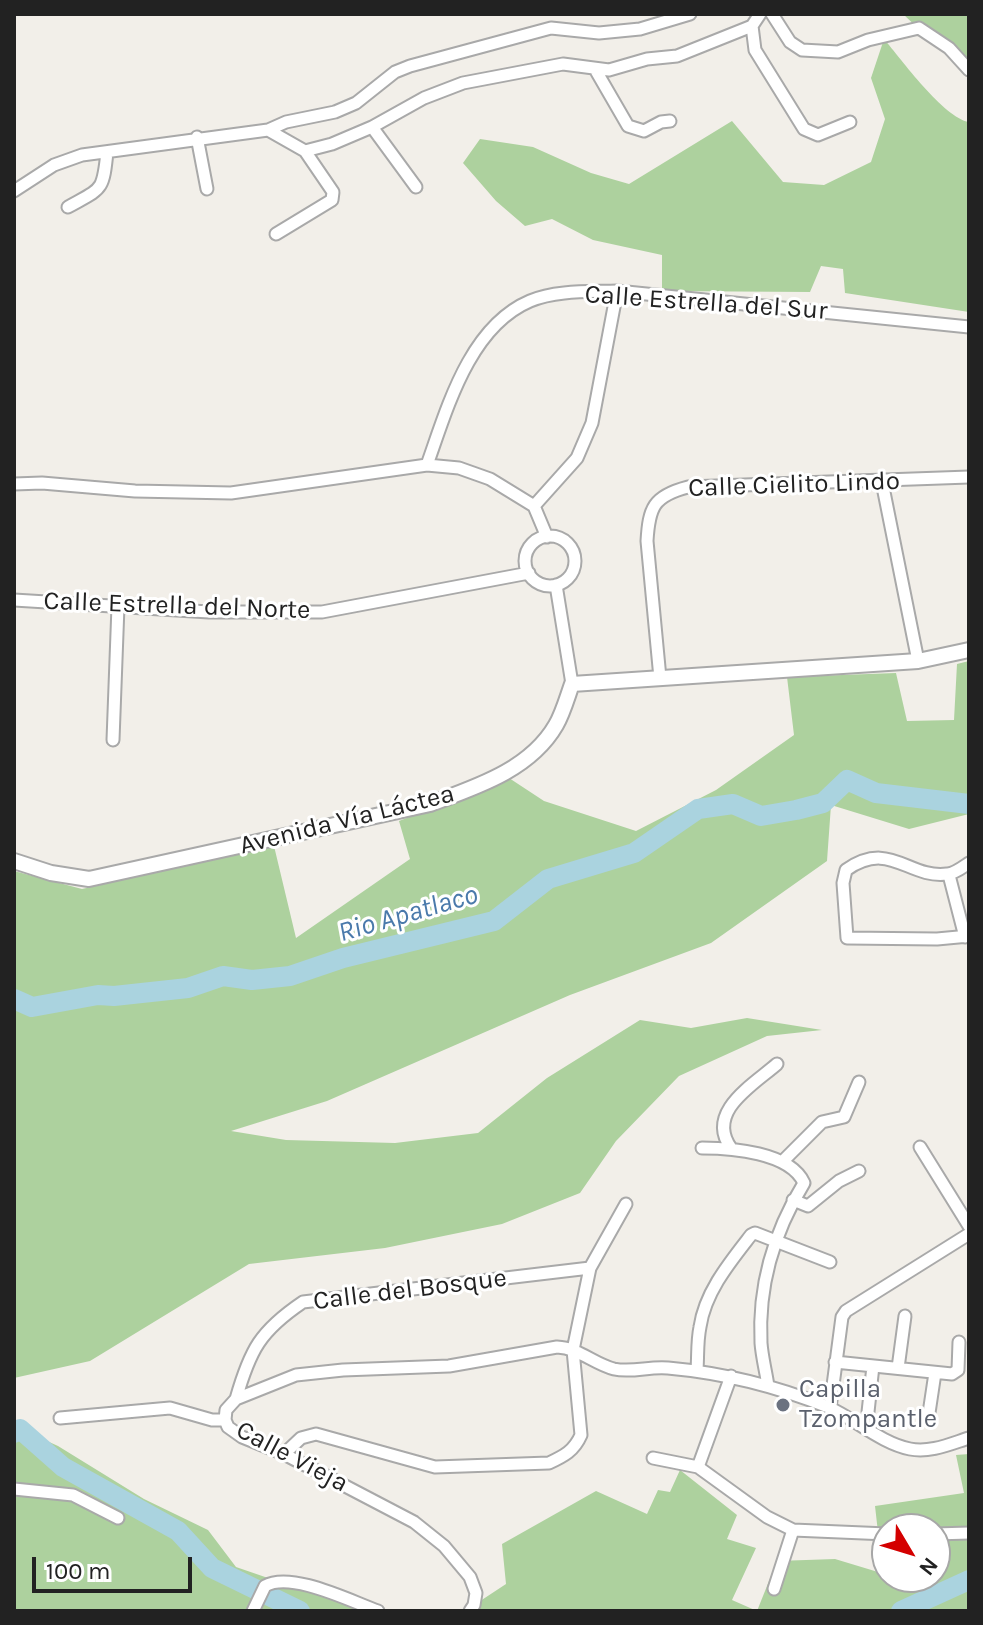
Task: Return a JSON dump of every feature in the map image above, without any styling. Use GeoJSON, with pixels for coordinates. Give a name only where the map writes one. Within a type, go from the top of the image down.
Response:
{"type":"FeatureCollection","features":[{"type":"Feature","properties":{"kind":"street"},"geometry":{"type":"LineString","coordinates":[[551,28],[556,14]]}},
{"type":"Feature","properties":{"kind":"street"},"geometry":{"type":"LineString","coordinates":[[14,191],[54,165],[82,155],[197,137],[268,130],[286,122],[335,112],[356,103],[395,72],[410,66],[551,28],[599,33],[640,29],[690,14]]}},
{"type":"Feature","properties":{"kind":"street"},"geometry":{"type":"LineString","coordinates":[[305,151],[332,144],[372,127],[424,98],[484,77],[512,75],[563,64],[609,70],[647,59],[677,56],[752,26],[760,14]]}},
{"type":"Feature","properties":{"kind":"street"},"geometry":{"type":"LineString","coordinates":[[772,14],[790,42],[802,50],[838,52],[868,40],[919,28],[949,48],[969,70]]}},
{"type":"Feature","properties":{"kind":"street"},"geometry":{"type":"LineString","coordinates":[[752,26],[755,50],[804,129],[818,135],[850,122]]}},
{"type":"Feature","properties":{"kind":"street"},"geometry":{"type":"LineString","coordinates":[[595,69],[628,126],[644,131],[670,121]]}},
{"type":"Feature","properties":{"kind":"street"},"geometry":{"type":"LineString","coordinates":[[372,127],[416,187]]}},
{"type":"Feature","properties":{"kind":"street"},"geometry":{"type":"LineString","coordinates":[[268,130],[305,151],[333,192],[332,200],[276,234]]}},
{"type":"Feature","properties":{"kind":"street"},"geometry":{"type":"LineString","coordinates":[[197,137],[207,189]]}},
{"type":"Feature","properties":{"kind":"street"},"geometry":{"type":"LineString","coordinates":[[68,207],[97,191],[104,183],[107,152]]}},
{"type":"Feature","properties":{"kind":"street"},"geometry":{"type":"LineString","coordinates":[[534,506],[577,458],[592,423],[617,291]]}},
{"type":"Feature","properties":{"kind":"street","name":"Calle Estrella del Sur"},"geometry":{"type":"LineString","coordinates":[[427,465],[449,403],[476,346],[502,320],[530,301],[565,293],[617,291],[969,327]]}},
{"type":"Feature","properties":{"kind":"street"},"geometry":{"type":"LineString","coordinates":[[14,484],[231,493],[427,465],[459,468],[490,479],[534,506],[547,537]]}},
{"type":"Feature","properties":{"kind":"street","name":"Calle Cielito Lindo"},"geometry":{"type":"LineString","coordinates":[[660,678],[647,541],[649,519],[657,502],[667,492],[688,487],[969,477]]}},
{"type":"Feature","properties":{"kind":"street"},"geometry":{"type":"LineString","coordinates":[[882,482],[918,661]]}},
{"type":"Feature","properties":{"kind":"street"},"geometry":{"type":"LineString","coordinates":[[547,537],[563,540],[573,552],[574,569],[564,582],[556,585],[540,584],[526,566],[528,550],[539,539],[547,537]]}},
{"type":"Feature","properties":{"kind":"street","name":"Calle Estrella del Norte"},"geometry":{"type":"LineString","coordinates":[[14,600],[209,612],[322,612],[529,573]]}},
{"type":"Feature","properties":{"kind":"street"},"geometry":{"type":"LineString","coordinates":[[556,585],[572,684],[918,661],[969,650]]}},
{"type":"Feature","properties":{"kind":"street"},"geometry":{"type":"LineString","coordinates":[[113,740],[118,606]]}},
{"type":"Feature","properties":{"kind":"street","name":"Avenida Vía Láctea"},"geometry":{"type":"LineString","coordinates":[[14,861],[75,878],[102,878],[430,804],[477,787],[514,768],[541,745],[555,726],[572,684]]}},
{"type":"Feature","properties":{"kind":"street"},"geometry":{"type":"LineString","coordinates":[[949,875],[967,937],[847,938],[843,883],[846,870],[859,861],[886,857],[930,873],[949,875],[969,863]]}},
{"type":"Feature","properties":{"kind":"street"},"geometry":{"type":"LineString","coordinates":[[731,1148],[725,1139],[722,1122],[730,1105],[777,1064]]}},
{"type":"Feature","properties":{"kind":"street"},"geometry":{"type":"LineString","coordinates":[[783,1161],[822,1122],[844,1117],[859,1082]]}},
{"type":"Feature","properties":{"kind":"street"},"geometry":{"type":"LineString","coordinates":[[920,1147],[969,1226]]}},
{"type":"Feature","properties":{"kind":"street"},"geometry":{"type":"LineString","coordinates":[[702,1148],[731,1148],[783,1161],[800,1175],[804,1183],[783,1216],[764,1280],[761,1343],[768,1386]]}},
{"type":"Feature","properties":{"kind":"street"},"geometry":{"type":"LineString","coordinates":[[793,1200],[808,1206],[839,1181],[859,1171]]}},
{"type":"Feature","properties":{"kind":"street"},"geometry":{"type":"LineString","coordinates":[[284,1454],[301,1438],[316,1434],[435,1467],[549,1463],[575,1448],[581,1435],[573,1350],[590,1268],[626,1204]]}},
{"type":"Feature","properties":{"kind":"street"},"geometry":{"type":"LineString","coordinates":[[697,1370],[699,1329],[705,1308],[726,1267],[753,1234],[830,1262]]}},
{"type":"Feature","properties":{"kind":"street"},"geometry":{"type":"LineString","coordinates":[[830,1408],[835,1362],[846,1311],[969,1234]]}},
{"type":"Feature","properties":{"kind":"street","name":"Calle del Bosque"},"geometry":{"type":"LineString","coordinates":[[236,1399],[244,1371],[260,1339],[277,1320],[303,1302],[590,1268]]}},
{"type":"Feature","properties":{"kind":"street"},"geometry":{"type":"LineString","coordinates":[[898,1368],[905,1316]]}},
{"type":"Feature","properties":{"kind":"street"},"geometry":{"type":"LineString","coordinates":[[835,1362],[956,1373],[959,1342]]}},
{"type":"Feature","properties":{"kind":"street","name":"Calle Vieja"},"geometry":{"type":"LineString","coordinates":[[470,1611],[476,1600],[472,1582],[444,1546],[421,1527],[284,1454],[242,1437],[228,1427],[226,1410],[236,1399],[296,1375],[449,1366],[552,1348],[573,1350]]}},
{"type":"Feature","properties":{"kind":"street"},"geometry":{"type":"LineString","coordinates":[[573,1350],[615,1369],[661,1367],[697,1370],[768,1386],[830,1408],[906,1448],[929,1450],[969,1438]]}},
{"type":"Feature","properties":{"kind":"street"},"geometry":{"type":"LineString","coordinates":[[868,1412],[873,1366]]}},
{"type":"Feature","properties":{"kind":"street"},"geometry":{"type":"LineString","coordinates":[[929,1413],[935,1373]]}},
{"type":"Feature","properties":{"kind":"street"},"geometry":{"type":"LineString","coordinates":[[698,1467],[731,1376]]}},
{"type":"Feature","properties":{"kind":"street"},"geometry":{"type":"LineString","coordinates":[[60,1418],[170,1408],[212,1420],[225,1420]]}},
{"type":"Feature","properties":{"kind":"street"},"geometry":{"type":"LineString","coordinates":[[653,1458],[698,1467],[767,1517],[793,1530],[871,1533]]}},
{"type":"Feature","properties":{"kind":"street"},"geometry":{"type":"LineString","coordinates":[[14,1489],[73,1495],[118,1518]]}},
{"type":"Feature","properties":{"kind":"street"},"geometry":{"type":"LineString","coordinates":[[774,1589],[793,1530]]}},
{"type":"Feature","properties":{"kind":"street"},"geometry":{"type":"LineString","coordinates":[[254,1607],[265,1586],[281,1580],[305,1585],[378,1611]]}},
{"type":"Feature","properties":{"kind":"green space"},"geometry":{"type":"Polygon","coordinates":[[[903,14],[969,14],[969,67],[947,56],[903,14]]]}},
{"type":"Feature","properties":{"kind":"green space"},"geometry":{"type":"Polygon","coordinates":[[[884,39],[936,99],[959,118],[969,122],[969,312],[845,293],[843,269],[821,266],[810,292],[662,291],[662,255],[593,240],[552,219],[525,226],[496,201],[463,163],[480,139],[533,147],[591,173],[629,184],[732,121],[783,182],[824,185],[871,162],[885,119],[871,78],[884,39]]]}},
{"type":"Feature","properties":{"kind":"green space"},"geometry":{"type":"Polygon","coordinates":[[[969,661],[969,814],[909,829],[831,805],[827,861],[711,943],[570,995],[327,1101],[231,1131],[286,1140],[395,1143],[478,1133],[547,1078],[640,1020],[691,1028],[747,1018],[822,1030],[767,1036],[679,1076],[616,1141],[580,1193],[502,1224],[385,1248],[249,1264],[90,1361],[14,1378],[14,871],[82,889],[274,846],[296,938],[410,859],[399,821],[509,778],[544,801],[636,831],[716,790],[794,735],[787,677],[896,673],[907,721],[954,720],[957,664],[969,661]]]}},
{"type":"Feature","properties":{"kind":"green space"},"geometry":{"type":"Polygon","coordinates":[[[14,1426],[58,1446],[144,1499],[208,1530],[236,1567],[364,1611],[14,1611],[14,1426]]]}},
{"type":"Feature","properties":{"kind":"green space"},"geometry":{"type":"Polygon","coordinates":[[[969,1454],[969,1611],[757,1611],[777,1561],[835,1559],[871,1570],[871,1593],[951,1593],[951,1513],[876,1513],[875,1506],[964,1493],[956,1455],[969,1454]]]}},
{"type":"Feature","properties":{"kind":"green space"},"geometry":{"type":"Polygon","coordinates":[[[680,1470],[737,1515],[727,1539],[756,1548],[732,1600],[757,1611],[465,1611],[506,1584],[502,1544],[596,1491],[647,1514],[658,1490],[670,1492],[680,1470]]]}},
{"type":"Feature","properties":{"kind":"waterway","name":"Rio Apatlaco"},"geometry":{"type":"LineString","coordinates":[[14,999],[32,1007],[98,995],[188,988],[223,976],[252,980],[290,976],[343,958],[494,921],[548,879],[634,853],[698,809],[733,804],[761,816],[796,810],[823,803],[847,780],[876,793],[969,804]]}},
{"type":"Feature","properties":{"kind":"waterway"},"geometry":{"type":"LineString","coordinates":[[14,1433],[20,1429],[63,1467],[178,1531],[212,1568],[300,1611]]}},
{"type":"Feature","properties":{"kind":"waterway"},"geometry":{"type":"LineString","coordinates":[[901,1611],[969,1580]]}},
{"type":"Feature","properties":{"kind":"place","name":"Capilla Tzompantle"},"geometry":{"type":"Point","coordinates":[783,1405]}}]}
